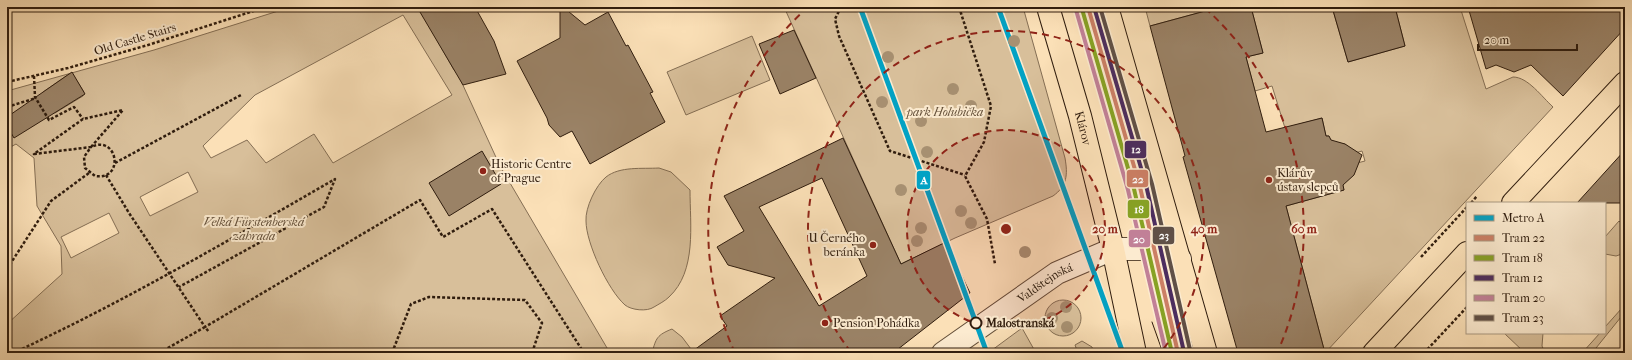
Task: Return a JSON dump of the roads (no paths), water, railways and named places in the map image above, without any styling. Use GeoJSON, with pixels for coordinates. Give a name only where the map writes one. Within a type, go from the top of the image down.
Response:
{"type":"FeatureCollection","features":[{"type":"Feature","properties":{"kind":"main road","name":"Klárov"},"geometry":{"type":"LineString","coordinates":[[1048,7],[1080,116],[1113,249],[1135,353]]}},
{"type":"Feature","properties":{"kind":"main road"},"geometry":{"type":"LineString","coordinates":[[1107,7],[1206,353]]}},
{"type":"Feature","properties":{"kind":"main road"},"geometry":{"type":"LineString","coordinates":[[1514,202],[1625,83]]}},
{"type":"Feature","properties":{"kind":"main road"},"geometry":{"type":"LineString","coordinates":[[1374,353],[1466,254]]}},
{"type":"Feature","properties":{"kind":"street"},"geometry":{"type":"LineString","coordinates":[[1113,249],[1155,249],[1180,259]]}},
{"type":"Feature","properties":{"kind":"street","name":"Valdštejnská"},"geometry":{"type":"LineString","coordinates":[[943,353],[1057,273],[1113,249]]}},
{"type":"Feature","properties":{"kind":"tram line","name":"22"},"geometry":{"type":"LineString","coordinates":[[1088,7],[1140,187],[1178,353]]}},
{"type":"Feature","properties":{"kind":"tram line","name":"12"},"geometry":{"type":"LineString","coordinates":[[1094,7],[1146,185],[1184,352]]}},
{"type":"Feature","properties":{"kind":"tram line","name":"23"},"geometry":{"type":"LineString","coordinates":[[1100,7],[1152,184],[1190,350]]}},
{"type":"Feature","properties":{"kind":"tram line","name":"18"},"geometry":{"type":"LineString","coordinates":[[1082,9],[1134,189],[1172,353]]}},
{"type":"Feature","properties":{"kind":"tram line","name":"20"},"geometry":{"type":"LineString","coordinates":[[1076,10],[1128,190],[1166,353]]}},
{"type":"Feature","properties":{"kind":"tram line"},"geometry":{"type":"LineString","coordinates":[[1170,319],[1185,353]]}},
{"type":"Feature","properties":{"kind":"tram line"},"geometry":{"type":"LineString","coordinates":[[1152,322],[1163,353]]}},
{"type":"Feature","properties":{"kind":"metro line","name":"A"},"geometry":{"type":"LineString","coordinates":[[860,7],[987,353]]}},
{"type":"Feature","properties":{"kind":"metro line","name":"A"},"geometry":{"type":"LineString","coordinates":[[998,7],[1123,353]]}},
{"type":"Feature","properties":{"kind":"place","name":"Historic Centre of Prague"},"geometry":{"type":"Point","coordinates":[483,171]}},
{"type":"Feature","properties":{"kind":"place","name":"Klárův ústav slepců"},"geometry":{"type":"Point","coordinates":[1269,180]}},
{"type":"Feature","properties":{"kind":"place","name":"U Černého beránka"},"geometry":{"type":"Point","coordinates":[873,245]}},
{"type":"Feature","properties":{"kind":"place","name":"Pension Pohádka"},"geometry":{"type":"Point","coordinates":[825,323]}},
{"type":"Feature","properties":{"kind":"place","name":"Malostranská"},"geometry":{"type":"Point","coordinates":[976,323]}},
{"type":"Feature","properties":{"kind":"park label","name":"park Holubička"},"geometry":{"type":"Point","coordinates":[945,112]}},
{"type":"Feature","properties":{"kind":"park label","name":"Velká Fürstenberská zahrada"},"geometry":{"type":"Point","coordinates":[254,229]}}]}
